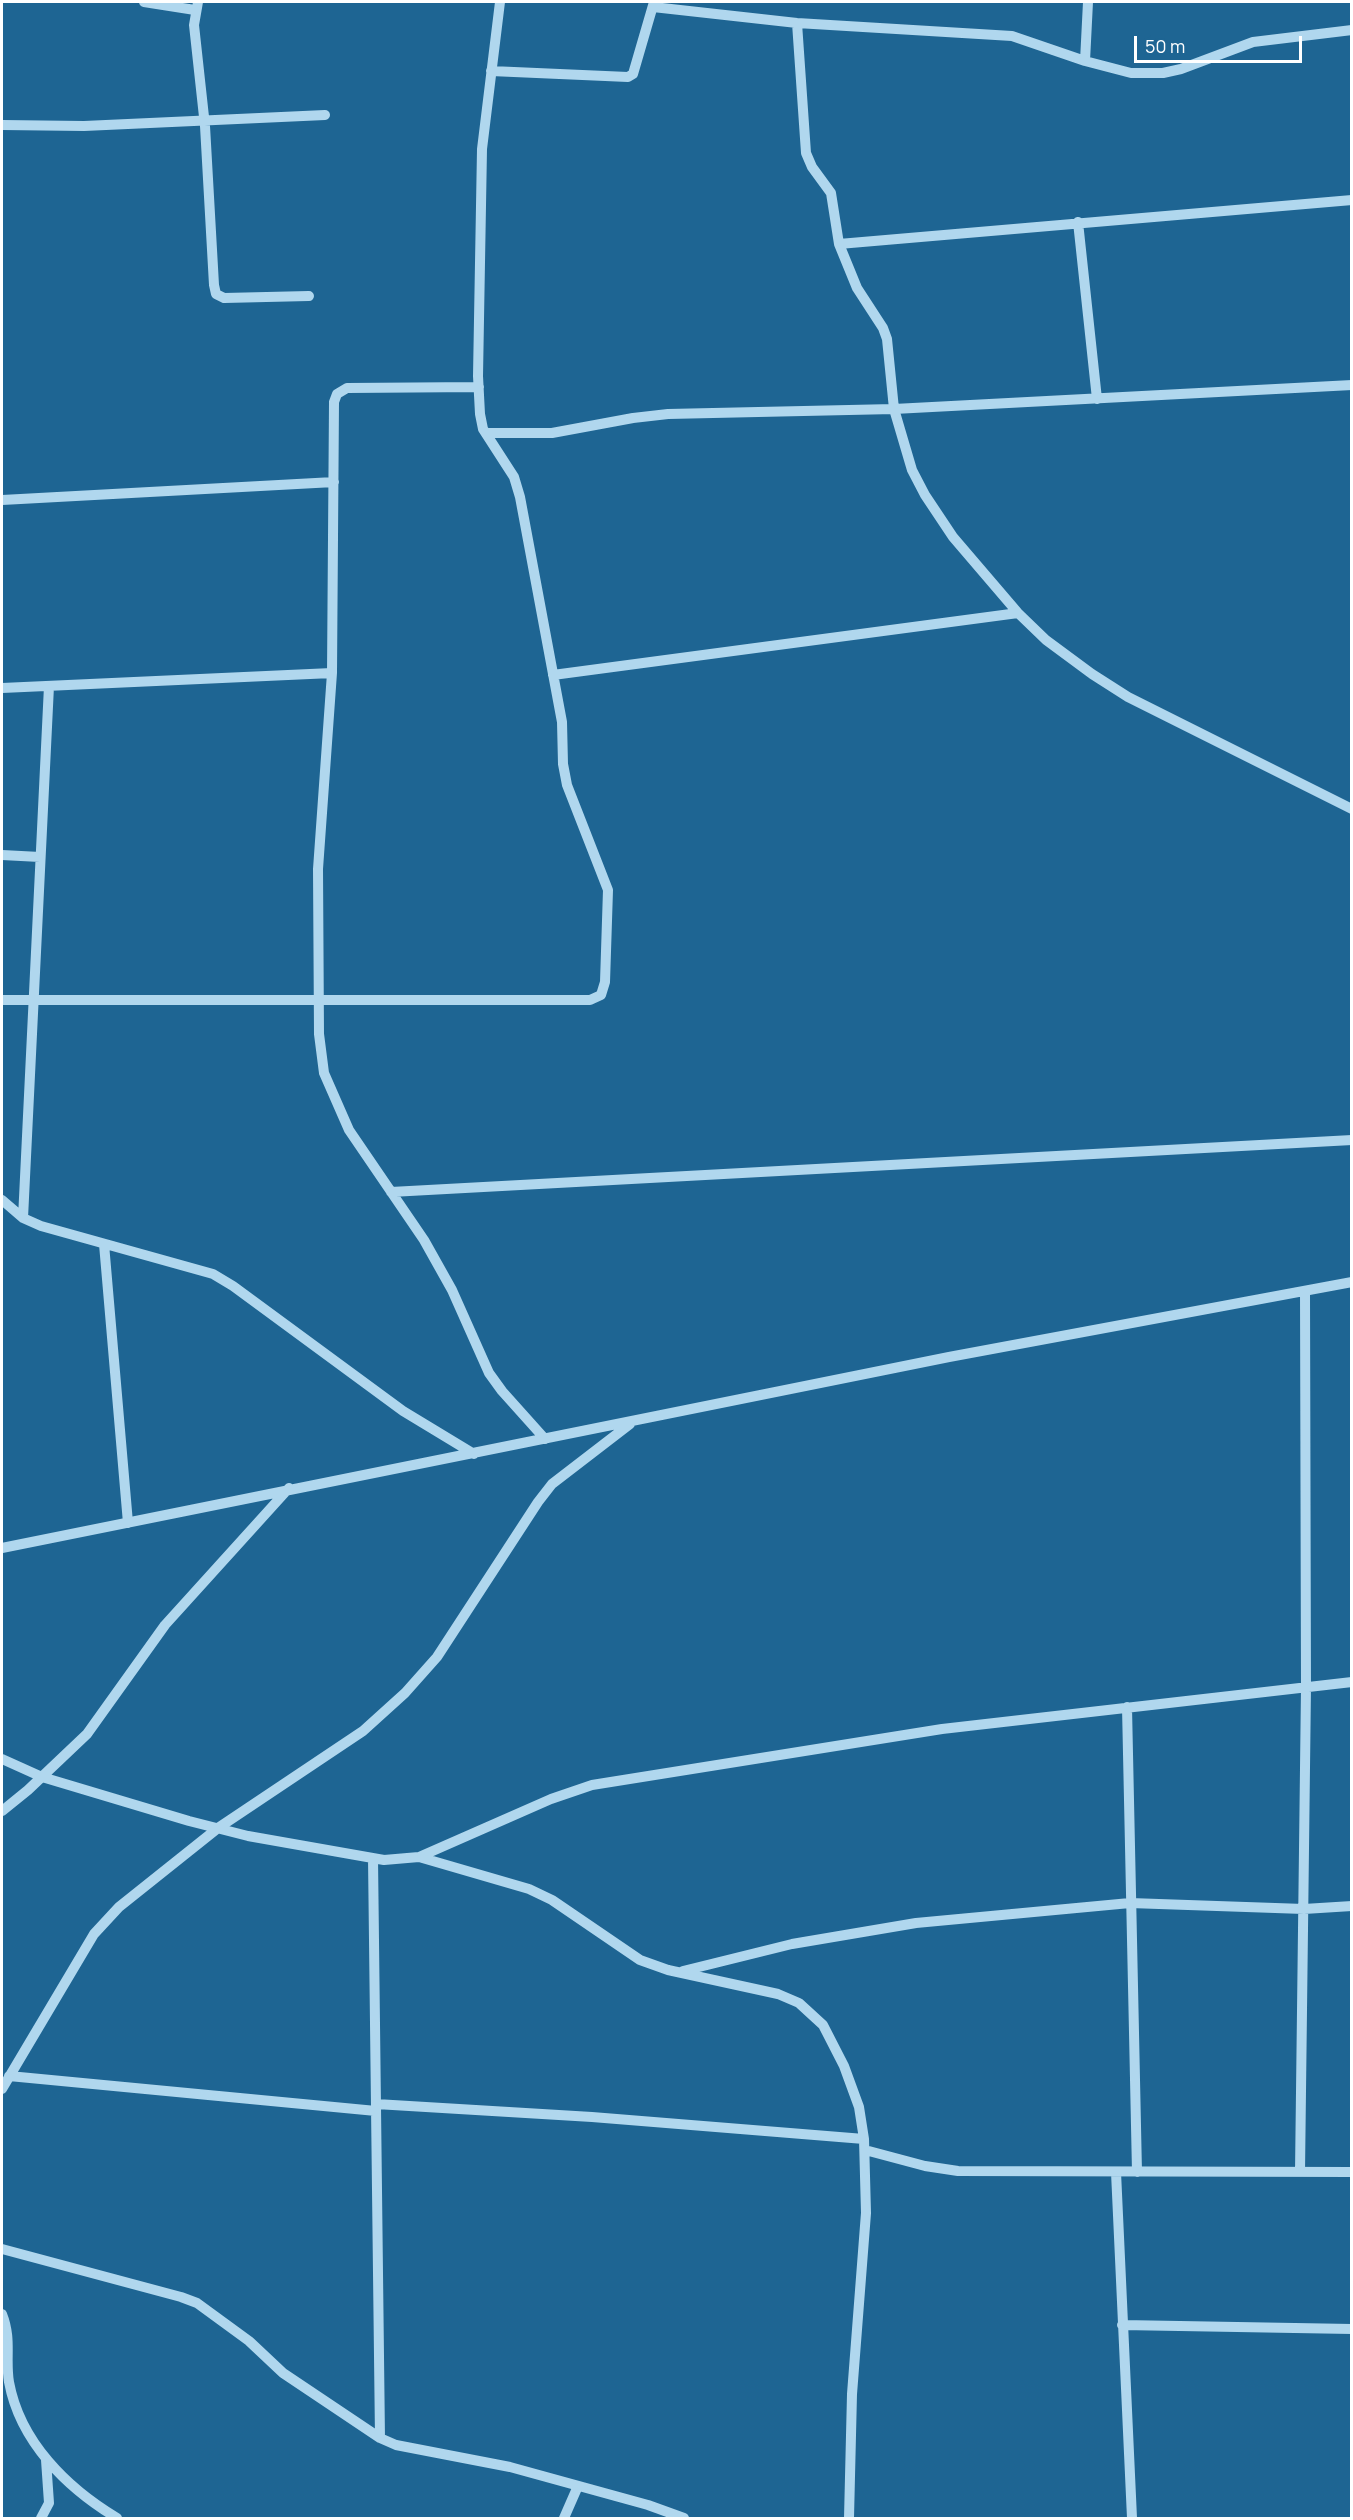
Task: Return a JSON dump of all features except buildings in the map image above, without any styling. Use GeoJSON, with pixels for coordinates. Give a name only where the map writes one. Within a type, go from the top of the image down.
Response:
{"type":"FeatureCollection","features":[{"type":"Feature","properties":{"kind":"street"},"geometry":{"type":"LineString","coordinates":[[144,2],[197,6],[194,25],[205,121],[216,294],[224,298],[309,296]]}},
{"type":"Feature","properties":{"kind":"street"},"geometry":{"type":"LineString","coordinates":[[2,1000],[33,1002],[590,1000],[601,995],[605,982],[608,890],[567,785],[563,764],[562,722],[520,497],[514,477],[486,433],[480,414],[482,149],[500,2]]}},
{"type":"Feature","properties":{"kind":"street"},"geometry":{"type":"LineString","coordinates":[[1085,61],[1088,2]]}},
{"type":"Feature","properties":{"kind":"street"},"geometry":{"type":"LineString","coordinates":[[491,71],[628,76],[633,74],[637,68],[654,4],[797,23],[1012,36],[1085,61],[1131,73],[1163,74],[1192,66],[1253,42],[1352,30]]}},
{"type":"Feature","properties":{"kind":"street"},"geometry":{"type":"LineString","coordinates":[[797,23],[806,153],[812,167],[834,200],[839,244],[857,288],[883,328],[894,409],[912,470],[925,495],[953,537],[1018,613],[1046,640],[1092,674],[1128,697],[1352,808]]}},
{"type":"Feature","properties":{"kind":"street"},"geometry":{"type":"LineString","coordinates":[[2,125],[84,126],[325,115]]}},
{"type":"Feature","properties":{"kind":"street"},"geometry":{"type":"LineString","coordinates":[[839,244],[1352,200]]}},
{"type":"Feature","properties":{"kind":"street"},"geometry":{"type":"LineString","coordinates":[[1078,222],[1097,399]]}},
{"type":"Feature","properties":{"kind":"street"},"geometry":{"type":"LineString","coordinates":[[486,433],[552,433],[668,414],[894,409],[1352,386]]}},
{"type":"Feature","properties":{"kind":"street"},"geometry":{"type":"LineString","coordinates":[[479,387],[347,388],[337,394],[334,402],[332,673],[318,869],[319,1034],[324,1073],[349,1130],[424,1240],[452,1290],[489,1373],[545,1439]]}},
{"type":"Feature","properties":{"kind":"street"},"geometry":{"type":"LineString","coordinates":[[2,500],[334,482]]}},
{"type":"Feature","properties":{"kind":"street"},"geometry":{"type":"LineString","coordinates":[[552,675],[1018,613]]}},
{"type":"Feature","properties":{"kind":"street"},"geometry":{"type":"LineString","coordinates":[[2,688],[332,673]]}},
{"type":"Feature","properties":{"kind":"street"},"geometry":{"type":"LineString","coordinates":[[23,1218],[48,686]]}},
{"type":"Feature","properties":{"kind":"street"},"geometry":{"type":"LineString","coordinates":[[2,855],[40,856]]}},
{"type":"Feature","properties":{"kind":"street"},"geometry":{"type":"LineString","coordinates":[[391,1192],[1352,1140]]}},
{"type":"Feature","properties":{"kind":"street"},"geometry":{"type":"LineString","coordinates":[[2,1200],[23,1218],[41,1226],[213,1274],[233,1286],[403,1411],[474,1454]]}},
{"type":"Feature","properties":{"kind":"street"},"geometry":{"type":"LineString","coordinates":[[104,1244],[128,1523]]}},
{"type":"Feature","properties":{"kind":"street"},"geometry":{"type":"LineString","coordinates":[[2,1548],[290,1488],[474,1454],[949,1357],[1352,1282]]}},
{"type":"Feature","properties":{"kind":"street"},"geometry":{"type":"LineString","coordinates":[[1300,2172],[1306,1687],[1305,1292]]}},
{"type":"Feature","properties":{"kind":"street"},"geometry":{"type":"LineString","coordinates":[[2,2089],[94,1934],[119,1907],[218,1828],[363,1731],[405,1693],[437,1657],[552,1484],[634,1421]]}},
{"type":"Feature","properties":{"kind":"street"},"geometry":{"type":"LineString","coordinates":[[2,1811],[87,1734],[165,1624],[290,1488]]}},
{"type":"Feature","properties":{"kind":"street"},"geometry":{"type":"LineString","coordinates":[[2,1760],[42,1777],[218,1828],[384,1860],[419,1857],[551,1799],[592,1785],[942,1729],[1352,1682]]}},
{"type":"Feature","properties":{"kind":"street"},"geometry":{"type":"LineString","coordinates":[[1127,1707],[1137,2172]]}},
{"type":"Feature","properties":{"kind":"street"},"geometry":{"type":"LineString","coordinates":[[373,1857],[380,2438]]}},
{"type":"Feature","properties":{"kind":"street"},"geometry":{"type":"LineString","coordinates":[[419,1857],[529,1889],[552,1899],[640,1960],[678,1972],[778,1994],[799,2003],[823,2025],[844,2066],[859,2107],[864,2144],[866,2213],[852,2394],[849,2518]]}},
{"type":"Feature","properties":{"kind":"street"},"geometry":{"type":"LineString","coordinates":[[678,1972],[792,1944],[916,1923],[1130,1903],[1304,1909],[1352,1906]]}},
{"type":"Feature","properties":{"kind":"street"},"geometry":{"type":"LineString","coordinates":[[9,2076],[376,2107],[591,2117],[864,2144],[925,2166],[958,2171],[1352,2172]]}},
{"type":"Feature","properties":{"kind":"street"},"geometry":{"type":"LineString","coordinates":[[1116,2172],[1132,2518]]}},
{"type":"Feature","properties":{"kind":"street"},"geometry":{"type":"LineString","coordinates":[[2,2250],[181,2297],[197,2304],[249,2341],[283,2373],[380,2438],[407,2447],[510,2467],[648,2505],[684,2518]]}},
{"type":"Feature","properties":{"kind":"street"},"geometry":{"type":"LineString","coordinates":[[2,2314],[9,2348],[9,2380],[23,2425],[46,2460],[71,2486],[117,2518]]}},
{"type":"Feature","properties":{"kind":"street"},"geometry":{"type":"LineString","coordinates":[[1122,2325],[1352,2329]]}},
{"type":"Feature","properties":{"kind":"street"},"geometry":{"type":"LineString","coordinates":[[41,2518],[49,2503],[46,2460]]}},
{"type":"Feature","properties":{"kind":"street"},"geometry":{"type":"LineString","coordinates":[[564,2518],[578,2486]]}}]}
